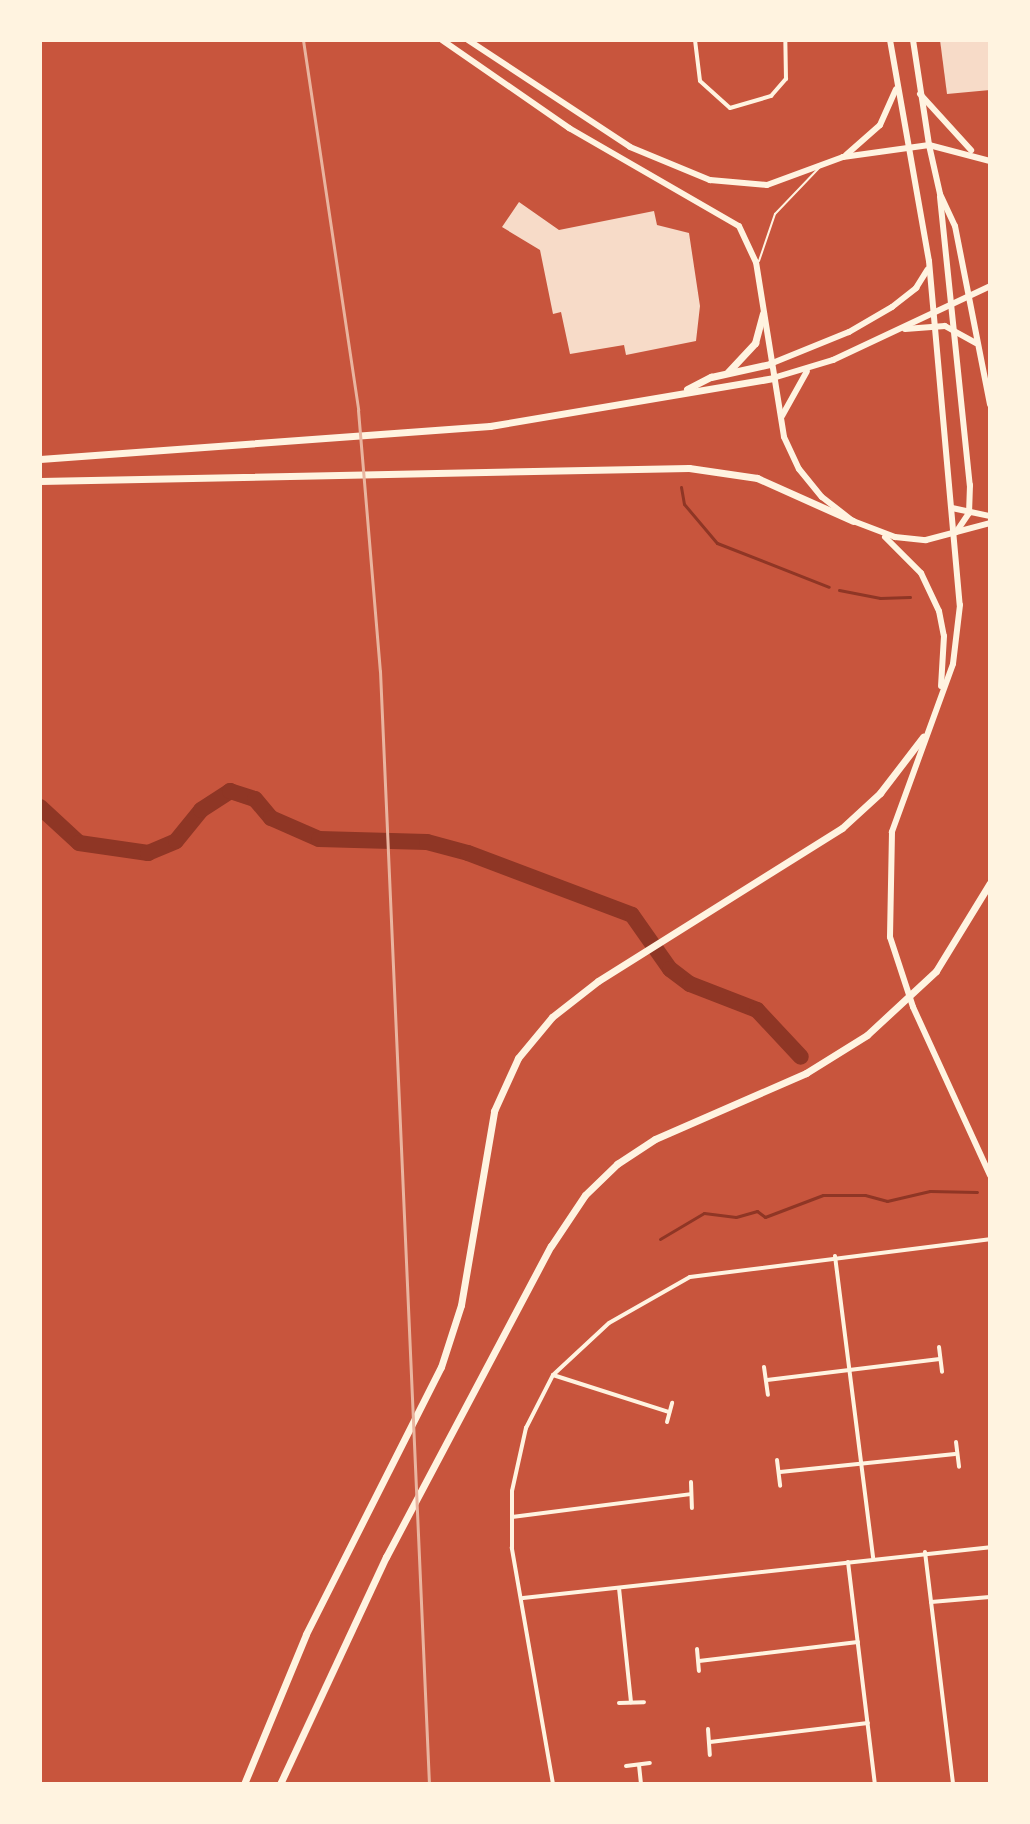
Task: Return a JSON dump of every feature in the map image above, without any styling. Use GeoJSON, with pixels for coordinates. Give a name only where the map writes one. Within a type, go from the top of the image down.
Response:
{"type":"FeatureCollection","features":[{"type":"Feature","properties":{"kind":"highway"},"geometry":{"type":"LineString","coordinates":[[442,40],[602,148],[732,220],[750,243],[770,364],[791,453],[808,482],[853,521]]}},
{"type":"Feature","properties":{"kind":"highway"},"geometry":{"type":"LineString","coordinates":[[468,40],[611,136],[683,172],[755,187],[843,157],[929,145],[975,154],[990,161]]}},
{"type":"Feature","properties":{"kind":"highway"},"geometry":{"type":"LineString","coordinates":[[890,40],[896,88],[929,261],[952,508],[959,635],[899,806],[889,858],[890,937],[902,978],[990,1175]]}},
{"type":"Feature","properties":{"kind":"highway"},"geometry":{"type":"LineString","coordinates":[[913,40],[918,91],[929,145],[940,194],[955,226],[990,405]]}},
{"type":"Feature","properties":{"kind":"highway"},"geometry":{"type":"LineString","coordinates":[[843,157],[880,125],[896,88]]}},
{"type":"Feature","properties":{"kind":"highway"},"geometry":{"type":"LineString","coordinates":[[918,91],[936,118],[975,154]]}},
{"type":"Feature","properties":{"kind":"highway"},"geometry":{"type":"LineString","coordinates":[[940,194],[939,229],[955,328],[969,513],[954,534]]}},
{"type":"Feature","properties":{"kind":"highway"},"geometry":{"type":"LineString","coordinates":[[682,392],[726,374],[770,364],[849,332],[892,307],[916,288],[929,261]]}},
{"type":"Feature","properties":{"kind":"highway"},"geometry":{"type":"LineString","coordinates":[[40,459],[475,428],[773,378],[810,368],[901,329],[968,293],[990,286]]}},
{"type":"Feature","properties":{"kind":"highway"},"geometry":{"type":"LineString","coordinates":[[726,374],[755,343],[763,313]]}},
{"type":"Feature","properties":{"kind":"highway"},"geometry":{"type":"LineString","coordinates":[[901,329],[955,328],[979,346]]}},
{"type":"Feature","properties":{"kind":"highway"},"geometry":{"type":"LineString","coordinates":[[781,420],[790,395],[810,368]]}},
{"type":"Feature","properties":{"kind":"highway"},"geometry":{"type":"LineString","coordinates":[[40,481],[689,468],[757,478],[880,533],[913,540],[954,534],[990,523]]}},
{"type":"Feature","properties":{"kind":"highway"},"geometry":{"type":"LineString","coordinates":[[952,508],[990,516]]}},
{"type":"Feature","properties":{"kind":"highway"},"geometry":{"type":"LineString","coordinates":[[880,533],[921,573],[939,611],[944,636],[940,693]]}},
{"type":"Feature","properties":{"kind":"highway"},"geometry":{"type":"LineString","coordinates":[[244,1784],[306,1634],[450,1344],[469,1263],[487,1142],[503,1087],[552,1017],[632,959],[842,828],[880,793],[923,737]]}},
{"type":"Feature","properties":{"kind":"highway"},"geometry":{"type":"LineString","coordinates":[[280,1784],[386,1557],[551,1246],[585,1195],[617,1164],[655,1139],[806,1073],[867,1035],[936,971],[990,883]]}},
{"type":"Feature","properties":{"kind":"street"},"geometry":{"type":"LineString","coordinates":[[695,40],[700,81],[714,99],[730,108],[749,106],[771,96],[786,79],[785,40]]}},
{"type":"Feature","properties":{"kind":"street"},"geometry":{"type":"LineString","coordinates":[[553,1784],[512,1548],[512,1517],[526,1428],[553,1375],[609,1323],[690,1277],[835,1256],[990,1239]]}},
{"type":"Feature","properties":{"kind":"street"},"geometry":{"type":"LineString","coordinates":[[835,1256],[873,1558]]}},
{"type":"Feature","properties":{"kind":"street"},"geometry":{"type":"LineString","coordinates":[[939,1347],[942,1372]]}},
{"type":"Feature","properties":{"kind":"street"},"geometry":{"type":"LineString","coordinates":[[767,1380],[940,1359]]}},
{"type":"Feature","properties":{"kind":"street"},"geometry":{"type":"LineString","coordinates":[[764,1367],[768,1395]]}},
{"type":"Feature","properties":{"kind":"street"},"geometry":{"type":"LineString","coordinates":[[553,1375],[669,1412]]}},
{"type":"Feature","properties":{"kind":"street"},"geometry":{"type":"LineString","coordinates":[[667,1422],[672,1403]]}},
{"type":"Feature","properties":{"kind":"street"},"geometry":{"type":"LineString","coordinates":[[956,1442],[955,1454],[959,1467]]}},
{"type":"Feature","properties":{"kind":"street"},"geometry":{"type":"LineString","coordinates":[[780,1472],[955,1454]]}},
{"type":"Feature","properties":{"kind":"street"},"geometry":{"type":"LineString","coordinates":[[777,1460],[780,1486]]}},
{"type":"Feature","properties":{"kind":"street"},"geometry":{"type":"LineString","coordinates":[[691,1482],[692,1508]]}},
{"type":"Feature","properties":{"kind":"street"},"geometry":{"type":"LineString","coordinates":[[512,1517],[691,1494]]}},
{"type":"Feature","properties":{"kind":"street"},"geometry":{"type":"LineString","coordinates":[[523,1599],[925,1552],[989,1548]]}},
{"type":"Feature","properties":{"kind":"street"},"geometry":{"type":"LineString","coordinates":[[925,1552],[953,1784]]}},
{"type":"Feature","properties":{"kind":"street"},"geometry":{"type":"LineString","coordinates":[[848,1562],[875,1784]]}},
{"type":"Feature","properties":{"kind":"street"},"geometry":{"type":"LineString","coordinates":[[619,1588],[631,1702]]}},
{"type":"Feature","properties":{"kind":"street"},"geometry":{"type":"LineString","coordinates":[[931,1602],[990,1597]]}},
{"type":"Feature","properties":{"kind":"street"},"geometry":{"type":"LineString","coordinates":[[699,1661],[858,1642]]}},
{"type":"Feature","properties":{"kind":"street"},"geometry":{"type":"LineString","coordinates":[[697,1649],[699,1671]]}},
{"type":"Feature","properties":{"kind":"street"},"geometry":{"type":"LineString","coordinates":[[619,1703],[644,1702]]}},
{"type":"Feature","properties":{"kind":"street"},"geometry":{"type":"LineString","coordinates":[[710,1742],[868,1723]]}},
{"type":"Feature","properties":{"kind":"street"},"geometry":{"type":"LineString","coordinates":[[708,1729],[710,1755]]}},
{"type":"Feature","properties":{"kind":"street"},"geometry":{"type":"LineString","coordinates":[[626,1766],[650,1763]]}},
{"type":"Feature","properties":{"kind":"street"},"geometry":{"type":"LineString","coordinates":[[639,1765],[641,1784]]}},
{"type":"Feature","properties":{"kind":"lane"},"geometry":{"type":"LineString","coordinates":[[757,274],[761,249],[775,214],[794,189],[823,166]]}},
{"type":"Feature","properties":{"kind":"building"},"geometry":{"type":"Polygon","coordinates":[[[940,40],[990,40],[990,90],[947,94],[940,40]]]}},
{"type":"Feature","properties":{"kind":"building"},"geometry":{"type":"Polygon","coordinates":[[[519,202],[559,230],[654,211],[657,225],[689,233],[700,306],[696,341],[626,355],[624,345],[570,354],[561,312],[553,314],[540,250],[502,227],[519,202]]]}},
{"type":"Feature","properties":{"kind":"waterway"},"geometry":{"type":"LineString","coordinates":[[681,487],[684,504],[717,543],[829,587]]}},
{"type":"Feature","properties":{"kind":"waterway"},"geometry":{"type":"LineString","coordinates":[[839,590],[880,598],[910,597]]}},
{"type":"Feature","properties":{"kind":"waterway"},"geometry":{"type":"LineString","coordinates":[[40,807],[79,843],[148,853],[176,841],[201,810],[230,791],[255,799],[271,818],[319,839],[427,842],[468,853],[632,915],[670,969],[690,984],[757,1010],[801,1057]]}},
{"type":"Feature","properties":{"kind":"waterway"},"geometry":{"type":"LineString","coordinates":[[660,1239],[704,1213],[736,1217],[757,1211],[765,1217],[823,1195],[865,1195],[887,1201],[930,1191],[977,1192]]}},
{"type":"Feature","properties":{"kind":"railway"},"geometry":{"type":"LineString","coordinates":[[303,40],[358,410],[380,671],[429,1784]]}}]}
